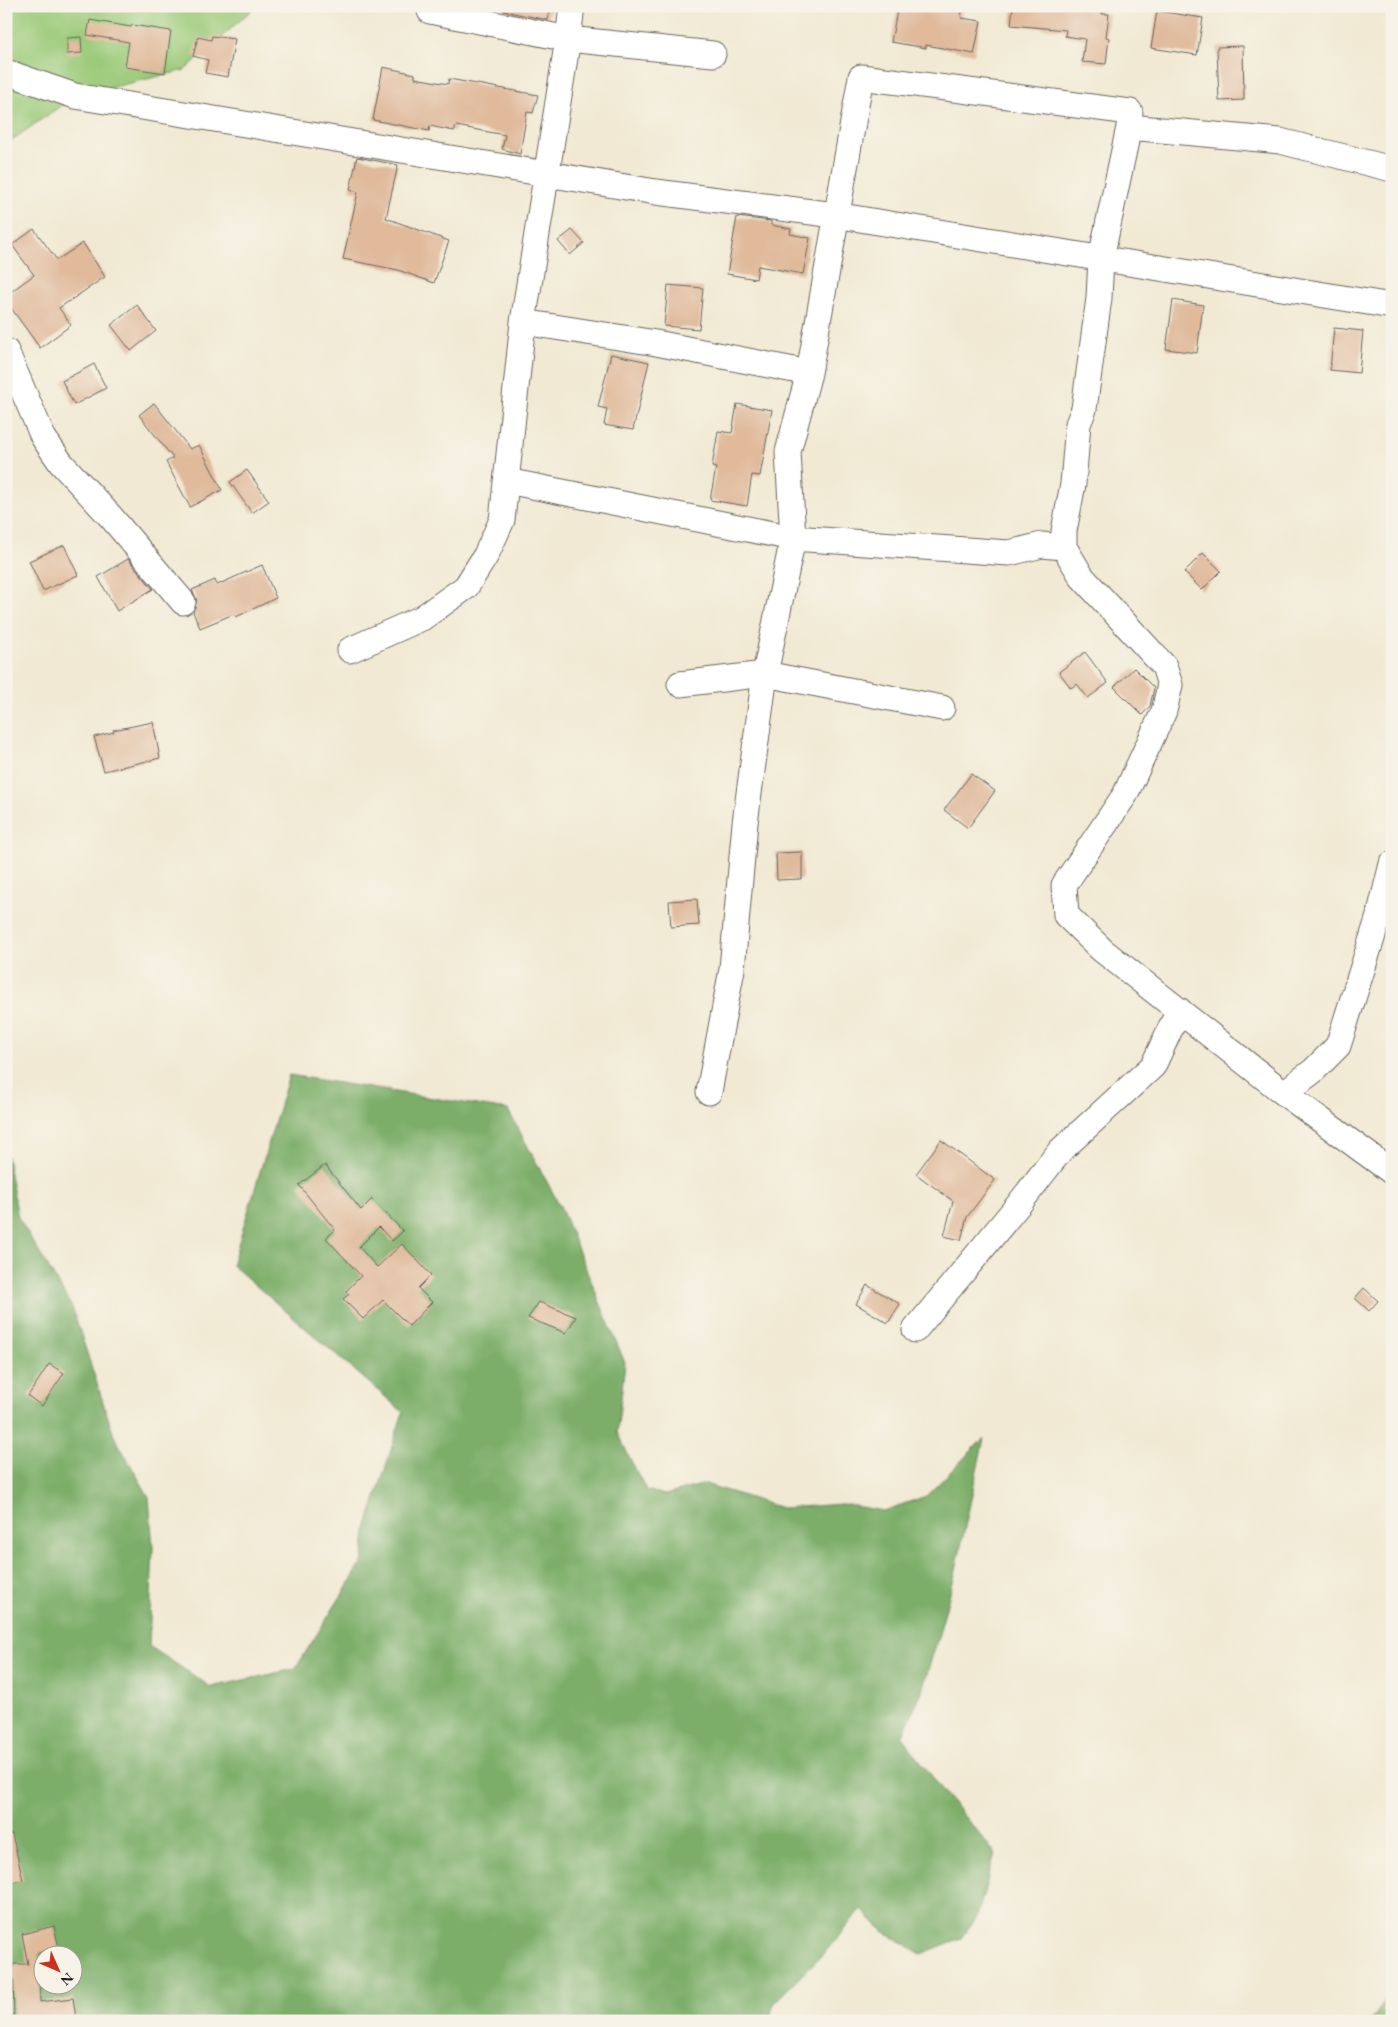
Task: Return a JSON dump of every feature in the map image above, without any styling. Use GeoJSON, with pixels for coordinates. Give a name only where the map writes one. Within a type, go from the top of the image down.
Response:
{"type":"FeatureCollection","features":[{"type":"Feature","properties":{"kind":"street"},"geometry":{"type":"LineString","coordinates":[[350,650],[422,618],[466,587],[486,555],[502,520],[523,322],[572,6]]}},
{"type":"Feature","properties":{"kind":"street"},"geometry":{"type":"LineString","coordinates":[[430,11],[568,39],[713,54]]}},
{"type":"Feature","properties":{"kind":"street"},"geometry":{"type":"LineString","coordinates":[[6,72],[75,96],[656,192],[835,215],[1392,306]]}},
{"type":"Feature","properties":{"kind":"street"},"geometry":{"type":"LineString","coordinates":[[709,1092],[732,969],[745,823],[765,674],[793,538],[788,452],[809,373],[835,215],[861,78],[1130,112],[1129,126],[1101,258],[1099,298],[1084,409],[1078,424],[1073,484],[1064,531],[1064,547],[1082,577],[1164,666],[1170,685],[1164,711],[1125,795],[1064,885],[1066,915],[1102,950],[1284,1093],[1392,1172]]}},
{"type":"Feature","properties":{"kind":"street"},"geometry":{"type":"LineString","coordinates":[[1129,126],[1280,141],[1392,168]]}},
{"type":"Feature","properties":{"kind":"street"},"geometry":{"type":"LineString","coordinates":[[523,322],[656,343],[809,373]]}},
{"type":"Feature","properties":{"kind":"street"},"geometry":{"type":"LineString","coordinates":[[6,351],[43,437],[61,463],[112,517],[183,602]]}},
{"type":"Feature","properties":{"kind":"street"},"geometry":{"type":"LineString","coordinates":[[507,481],[793,538],[1008,553],[1042,545],[1064,547]]}},
{"type":"Feature","properties":{"kind":"street"},"geometry":{"type":"LineString","coordinates":[[680,684],[765,674],[942,708]]}},
{"type":"Feature","properties":{"kind":"street"},"geometry":{"type":"LineString","coordinates":[[1284,1093],[1313,1070],[1338,1046],[1380,913],[1392,864]]}},
{"type":"Feature","properties":{"kind":"street"},"geometry":{"type":"LineString","coordinates":[[914,1330],[1019,1204],[1060,1151],[1153,1066],[1179,1010]]}},
{"type":"Feature","properties":{"kind":"green space"},"geometry":{"type":"Polygon","coordinates":[[[6,6],[256,6],[185,70],[75,96],[6,144],[6,6]]]}},
{"type":"Feature","properties":{"kind":"green space"},"geometry":{"type":"Polygon","coordinates":[[[289,1075],[508,1110],[560,1206],[625,1363],[617,1433],[646,1490],[665,1495],[705,1484],[782,1508],[842,1504],[884,1511],[926,1496],[984,1438],[955,1574],[939,1634],[922,1691],[902,1737],[948,1797],[995,1853],[977,1917],[961,1938],[921,1954],[883,1931],[861,1909],[827,1950],[774,2003],[769,2021],[6,2021],[6,1152],[18,1217],[72,1307],[114,1436],[149,1497],[153,1548],[149,1646],[211,1687],[295,1669],[362,1563],[367,1526],[403,1412],[232,1265],[289,1075]]]}},
{"type":"Feature","properties":{"kind":"green space"},"geometry":{"type":"Polygon","coordinates":[[[1392,1992],[1392,2021],[1371,2021],[1392,1992]]]}},
{"type":"Feature","properties":{"kind":"building"},"geometry":{"type":"Polygon","coordinates":[[[504,6],[551,6],[548,20],[504,11],[504,6]]]}},
{"type":"Feature","properties":{"kind":"building"},"geometry":{"type":"Polygon","coordinates":[[[898,6],[963,6],[961,18],[981,21],[974,54],[926,45],[926,48],[891,42],[898,6]]]}},
{"type":"Feature","properties":{"kind":"building"},"geometry":{"type":"Polygon","coordinates":[[[1013,6],[1103,6],[1102,14],[1109,14],[1106,37],[1109,38],[1106,64],[1082,62],[1085,39],[1065,36],[1066,30],[1011,25],[1013,6]]]}},
{"type":"Feature","properties":{"kind":"building"},"geometry":{"type":"Polygon","coordinates":[[[1157,11],[1203,18],[1197,55],[1151,48],[1157,11]]]}},
{"type":"Feature","properties":{"kind":"building"},"geometry":{"type":"Polygon","coordinates":[[[90,20],[171,31],[165,73],[125,67],[129,42],[87,35],[90,20]]]}},
{"type":"Feature","properties":{"kind":"building"},"geometry":{"type":"Polygon","coordinates":[[[212,36],[235,39],[228,77],[205,73],[208,60],[193,56],[198,37],[211,40],[212,36]]]}},
{"type":"Feature","properties":{"kind":"building"},"geometry":{"type":"Polygon","coordinates":[[[81,37],[82,53],[67,54],[67,38],[81,37]]]}},
{"type":"Feature","properties":{"kind":"building"},"geometry":{"type":"Polygon","coordinates":[[[1243,46],[1244,100],[1219,101],[1217,47],[1243,46]]]}},
{"type":"Feature","properties":{"kind":"building"},"geometry":{"type":"Polygon","coordinates":[[[383,67],[415,74],[415,78],[448,84],[449,79],[538,95],[533,113],[527,112],[520,154],[502,149],[505,135],[456,126],[454,131],[430,126],[429,131],[373,120],[383,67]]]}},
{"type":"Feature","properties":{"kind":"building"},"geometry":{"type":"Polygon","coordinates":[[[357,157],[398,165],[386,218],[449,241],[434,283],[398,270],[343,259],[358,192],[350,190],[357,157]]]}},
{"type":"Feature","properties":{"kind":"building"},"geometry":{"type":"Polygon","coordinates":[[[737,217],[771,221],[771,225],[791,229],[790,234],[810,238],[803,274],[758,266],[756,279],[727,274],[737,217]]]}},
{"type":"Feature","properties":{"kind":"building"},"geometry":{"type":"Polygon","coordinates":[[[34,229],[57,260],[83,243],[105,277],[59,308],[71,325],[40,348],[6,301],[6,295],[34,275],[12,245],[34,229]]]}},
{"type":"Feature","properties":{"kind":"building"},"geometry":{"type":"Polygon","coordinates":[[[572,230],[584,243],[570,255],[558,241],[572,230]]]}},
{"type":"Feature","properties":{"kind":"building"},"geometry":{"type":"Polygon","coordinates":[[[668,285],[703,288],[699,329],[664,326],[668,285]]]}},
{"type":"Feature","properties":{"kind":"building"},"geometry":{"type":"Polygon","coordinates":[[[1173,300],[1203,305],[1197,353],[1166,349],[1173,300]]]}},
{"type":"Feature","properties":{"kind":"building"},"geometry":{"type":"Polygon","coordinates":[[[137,305],[156,331],[131,351],[111,325],[137,305]]]}},
{"type":"Feature","properties":{"kind":"building"},"geometry":{"type":"Polygon","coordinates":[[[1334,328],[1363,331],[1359,373],[1330,370],[1334,328]]]}},
{"type":"Feature","properties":{"kind":"building"},"geometry":{"type":"Polygon","coordinates":[[[611,354],[649,362],[633,430],[604,425],[607,409],[598,407],[611,354]]]}},
{"type":"Feature","properties":{"kind":"building"},"geometry":{"type":"Polygon","coordinates":[[[94,364],[106,388],[74,405],[62,381],[94,364]]]}},
{"type":"Feature","properties":{"kind":"building"},"geometry":{"type":"Polygon","coordinates":[[[154,403],[190,449],[199,445],[222,490],[190,507],[166,462],[173,458],[139,415],[154,403]]]}},
{"type":"Feature","properties":{"kind":"building"},"geometry":{"type":"Polygon","coordinates":[[[737,404],[772,410],[760,476],[752,475],[747,506],[710,500],[716,468],[712,467],[718,431],[732,433],[737,404]]]}},
{"type":"Feature","properties":{"kind":"building"},"geometry":{"type":"Polygon","coordinates":[[[247,470],[269,501],[252,513],[230,482],[247,470]]]}},
{"type":"Feature","properties":{"kind":"building"},"geometry":{"type":"Polygon","coordinates":[[[64,545],[78,575],[43,591],[29,561],[64,545]]]}},
{"type":"Feature","properties":{"kind":"building"},"geometry":{"type":"Polygon","coordinates":[[[1203,553],[1221,571],[1202,590],[1184,572],[1203,553]]]}},
{"type":"Feature","properties":{"kind":"building"},"geometry":{"type":"Polygon","coordinates":[[[128,559],[153,589],[117,611],[98,577],[128,559]]]}},
{"type":"Feature","properties":{"kind":"building"},"geometry":{"type":"Polygon","coordinates":[[[262,565],[276,598],[236,617],[234,614],[200,628],[193,612],[197,600],[192,590],[215,580],[217,585],[262,565]]]}},
{"type":"Feature","properties":{"kind":"building"},"geometry":{"type":"Polygon","coordinates":[[[1085,652],[1108,683],[1088,698],[1077,684],[1071,688],[1059,672],[1085,652]]]}},
{"type":"Feature","properties":{"kind":"building"},"geometry":{"type":"Polygon","coordinates":[[[1134,668],[1154,688],[1150,706],[1142,715],[1114,687],[1134,668]]]}},
{"type":"Feature","properties":{"kind":"building"},"geometry":{"type":"Polygon","coordinates":[[[153,722],[160,758],[104,771],[94,737],[114,732],[113,730],[153,722]]]}},
{"type":"Feature","properties":{"kind":"building"},"geometry":{"type":"Polygon","coordinates":[[[971,774],[995,791],[968,828],[944,810],[971,774]]]}},
{"type":"Feature","properties":{"kind":"building"},"geometry":{"type":"Polygon","coordinates":[[[802,852],[802,879],[777,880],[776,853],[802,852]]]}},
{"type":"Feature","properties":{"kind":"building"},"geometry":{"type":"Polygon","coordinates":[[[697,899],[699,925],[671,927],[669,901],[697,899]]]}},
{"type":"Feature","properties":{"kind":"building"},"geometry":{"type":"Polygon","coordinates":[[[941,1140],[995,1180],[967,1217],[961,1240],[944,1236],[953,1201],[916,1174],[941,1140]]]}},
{"type":"Feature","properties":{"kind":"building"},"geometry":{"type":"Polygon","coordinates":[[[325,1165],[361,1210],[372,1199],[403,1231],[392,1241],[379,1227],[359,1247],[377,1267],[402,1244],[431,1275],[418,1288],[432,1302],[409,1326],[383,1300],[363,1319],[343,1299],[349,1294],[346,1291],[361,1276],[326,1238],[335,1230],[299,1185],[325,1165]]]}},
{"type":"Feature","properties":{"kind":"building"},"geometry":{"type":"Polygon","coordinates":[[[867,1285],[900,1304],[888,1323],[856,1304],[867,1285]]]}},
{"type":"Feature","properties":{"kind":"building"},"geometry":{"type":"Polygon","coordinates":[[[1364,1288],[1378,1301],[1369,1311],[1355,1298],[1364,1288]]]}},
{"type":"Feature","properties":{"kind":"building"},"geometry":{"type":"Polygon","coordinates":[[[539,1302],[576,1317],[566,1333],[528,1318],[539,1302]]]}},
{"type":"Feature","properties":{"kind":"building"},"geometry":{"type":"Polygon","coordinates":[[[49,1364],[64,1373],[42,1406],[28,1396],[49,1364]]]}},
{"type":"Feature","properties":{"kind":"building"},"geometry":{"type":"Polygon","coordinates":[[[6,1834],[12,1834],[23,1880],[6,1884],[6,1834]]]}},
{"type":"Feature","properties":{"kind":"building"},"geometry":{"type":"Polygon","coordinates":[[[54,1926],[58,1944],[32,1944],[32,1994],[40,1994],[40,2002],[73,1998],[76,2018],[72,2018],[73,2021],[14,2021],[13,1964],[28,1964],[22,1934],[54,1926]]]}}]}
